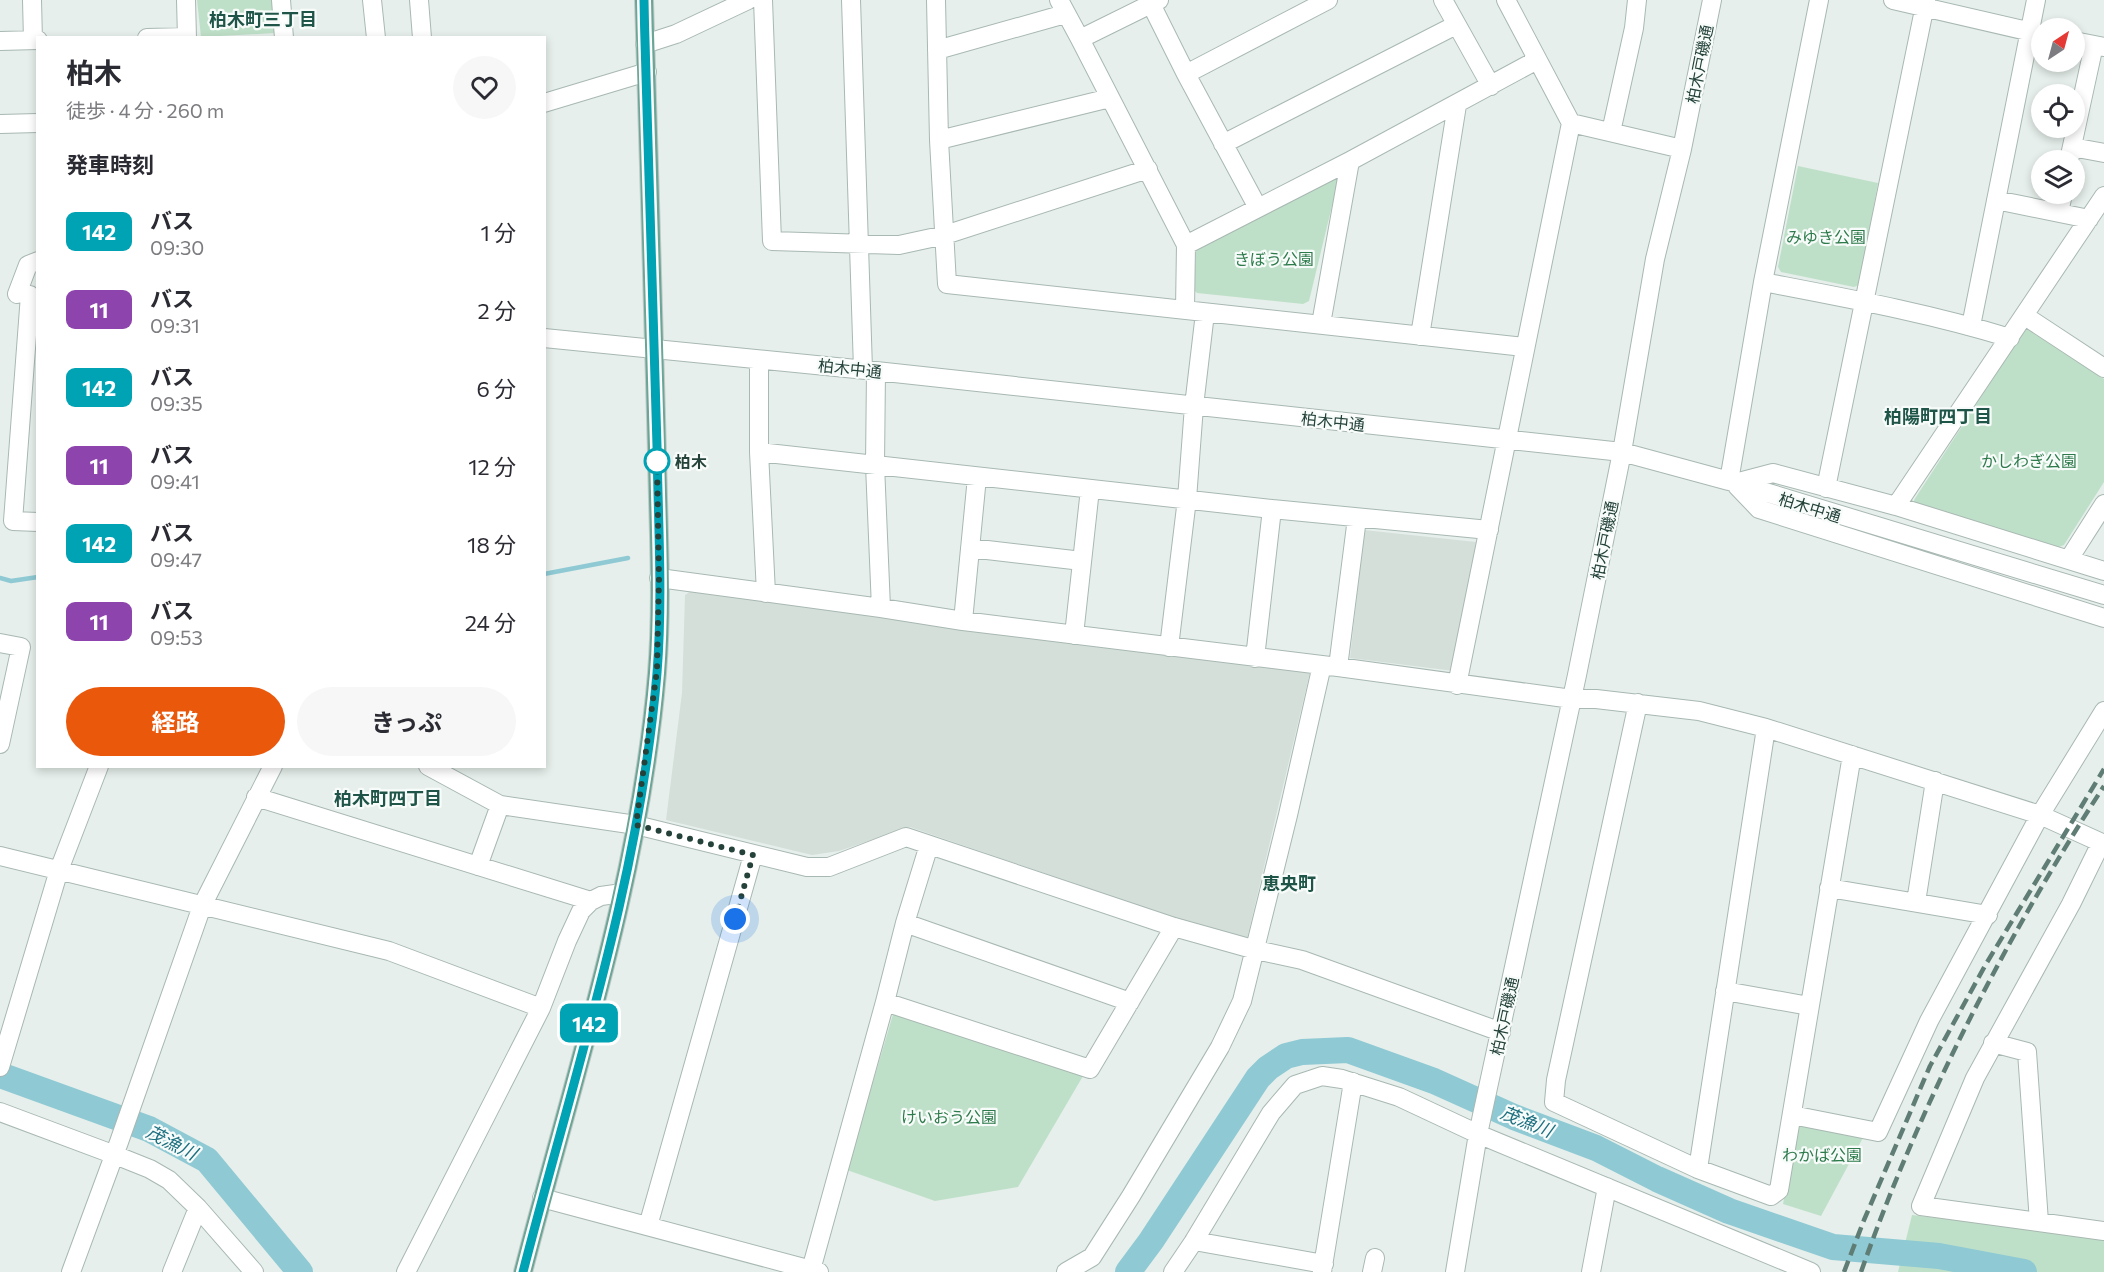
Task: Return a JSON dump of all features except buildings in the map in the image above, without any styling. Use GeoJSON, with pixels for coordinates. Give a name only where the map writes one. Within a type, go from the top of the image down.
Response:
{"type":"FeatureCollection","features":[{"type":"Feature","properties":{"kind":"main road"},"geometry":{"type":"LineString","coordinates":[[523,1272],[630,860],[657,670],[659,578],[655,349],[644,0]]}},
{"type":"Feature","properties":{"kind":"street"},"geometry":{"type":"LineString","coordinates":[[0,41],[35,40],[32,0]]}},
{"type":"Feature","properties":{"kind":"street"},"geometry":{"type":"LineString","coordinates":[[186,0],[187,36]]}},
{"type":"Feature","properties":{"kind":"street"},"geometry":{"type":"LineString","coordinates":[[281,0],[284,36]]}},
{"type":"Feature","properties":{"kind":"street"},"geometry":{"type":"LineString","coordinates":[[372,0],[376,36]]}},
{"type":"Feature","properties":{"kind":"street"},"geometry":{"type":"LineString","coordinates":[[419,0],[422,36]]}},
{"type":"Feature","properties":{"kind":"street"},"geometry":{"type":"LineString","coordinates":[[645,44],[676,34],[747,0]]}},
{"type":"Feature","properties":{"kind":"street"},"geometry":{"type":"LineString","coordinates":[[763,0],[772,241],[898,245],[945,235],[1148,169]]}},
{"type":"Feature","properties":{"kind":"street"},"geometry":{"type":"LineString","coordinates":[[851,0],[859,244],[875,465],[881,608]]}},
{"type":"Feature","properties":{"kind":"street"},"geometry":{"type":"LineString","coordinates":[[936,0],[939,140],[947,284],[1524,346]]}},
{"type":"Feature","properties":{"kind":"street"},"geometry":{"type":"LineString","coordinates":[[1186,74],[1328,0]]}},
{"type":"Feature","properties":{"kind":"street"},"geometry":{"type":"LineString","coordinates":[[1443,0],[1491,86]]}},
{"type":"Feature","properties":{"kind":"street"},"geometry":{"type":"LineString","coordinates":[[1457,685],[1571,123],[1506,0]]}},
{"type":"Feature","properties":{"kind":"street"},"geometry":{"type":"LineString","coordinates":[[1611,132],[1634,28],[1637,0]]}},
{"type":"Feature","properties":{"kind":"street","name":"柏木戸磯通"},"geometry":{"type":"LineString","coordinates":[[1455,1272],[1480,1128],[1572,699],[1622,452],[1655,260],[1682,149],[1712,0]]}},
{"type":"Feature","properties":{"kind":"street"},"geometry":{"type":"LineString","coordinates":[[1731,482],[1763,282],[1819,0]]}},
{"type":"Feature","properties":{"kind":"street"},"geometry":{"type":"LineString","coordinates":[[1893,0],[1925,3],[2031,32]]}},
{"type":"Feature","properties":{"kind":"street"},"geometry":{"type":"LineString","coordinates":[[2035,18],[2036,0]]}},
{"type":"Feature","properties":{"kind":"street"},"geometry":{"type":"LineString","coordinates":[[1080,39],[1125,7],[1155,2],[1186,74],[1258,208]]}},
{"type":"Feature","properties":{"kind":"street"},"geometry":{"type":"LineString","coordinates":[[1826,488],[1925,3]]}},
{"type":"Feature","properties":{"kind":"street"},"geometry":{"type":"LineString","coordinates":[[938,50],[1062,7],[1186,245],[1185,309]]}},
{"type":"Feature","properties":{"kind":"street"},"geometry":{"type":"LineString","coordinates":[[1223,144],[1456,25]]}},
{"type":"Feature","properties":{"kind":"street"},"geometry":{"type":"LineString","coordinates":[[2072,150],[2099,46]]}},
{"type":"Feature","properties":{"kind":"street"},"geometry":{"type":"LineString","coordinates":[[1971,326],[1996,200],[2031,50]]}},
{"type":"Feature","properties":{"kind":"street"},"geometry":{"type":"LineString","coordinates":[[1186,245],[1457,105],[1537,60]]}},
{"type":"Feature","properties":{"kind":"street"},"geometry":{"type":"LineString","coordinates":[[546,102],[647,72]]}},
{"type":"Feature","properties":{"kind":"street"},"geometry":{"type":"LineString","coordinates":[[939,140],[1110,98]]}},
{"type":"Feature","properties":{"kind":"street"},"geometry":{"type":"LineString","coordinates":[[1420,336],[1457,105]]}},
{"type":"Feature","properties":{"kind":"street"},"geometry":{"type":"LineString","coordinates":[[0,124],[36,123]]}},
{"type":"Feature","properties":{"kind":"street"},"geometry":{"type":"LineString","coordinates":[[1571,123],[1682,149]]}},
{"type":"Feature","properties":{"kind":"street"},"geometry":{"type":"LineString","coordinates":[[2085,154],[2104,153]]}},
{"type":"Feature","properties":{"kind":"street"},"geometry":{"type":"LineString","coordinates":[[1321,324],[1350,161]]}},
{"type":"Feature","properties":{"kind":"street"},"geometry":{"type":"LineString","coordinates":[[1896,506],[2104,196]]}},
{"type":"Feature","properties":{"kind":"street"},"geometry":{"type":"LineString","coordinates":[[1996,200],[2089,219]]}},
{"type":"Feature","properties":{"kind":"street"},"geometry":{"type":"LineString","coordinates":[[2059,212],[2061,204]]}},
{"type":"Feature","properties":{"kind":"street"},"geometry":{"type":"LineString","coordinates":[[36,262],[28,264],[21,294],[6,520],[36,522]]}},
{"type":"Feature","properties":{"kind":"street"},"geometry":{"type":"LineString","coordinates":[[1763,282],[1864,301],[1971,326],[2010,338]]}},
{"type":"Feature","properties":{"kind":"street"},"geometry":{"type":"LineString","coordinates":[[1169,647],[1187,499],[1194,406],[1205,313]]}},
{"type":"Feature","properties":{"kind":"street"},"geometry":{"type":"LineString","coordinates":[[2025,316],[2104,368]]}},
{"type":"Feature","properties":{"kind":"street","name":"柏木中通"},"geometry":{"type":"LineString","coordinates":[[546,338],[869,370],[1622,452],[1731,482],[2104,595]]}},
{"type":"Feature","properties":{"kind":"street"},"geometry":{"type":"LineString","coordinates":[[759,360],[759,452],[766,593]]}},
{"type":"Feature","properties":{"kind":"street"},"geometry":{"type":"LineString","coordinates":[[759,452],[1272,509],[1489,530]]}},
{"type":"Feature","properties":{"kind":"street"},"geometry":{"type":"LineString","coordinates":[[1731,482],[1773,473],[1896,506],[2104,571]]}},
{"type":"Feature","properties":{"kind":"street"},"geometry":{"type":"LineString","coordinates":[[963,621],[977,477]]}},
{"type":"Feature","properties":{"kind":"street"},"geometry":{"type":"LineString","coordinates":[[1731,482],[1759,509],[2104,618]]}},
{"type":"Feature","properties":{"kind":"street"},"geometry":{"type":"LineString","coordinates":[[1074,634],[1090,489]]}},
{"type":"Feature","properties":{"kind":"street"},"geometry":{"type":"LineString","coordinates":[[2068,559],[2104,504]]}},
{"type":"Feature","properties":{"kind":"street"},"geometry":{"type":"LineString","coordinates":[[1255,658],[1272,509]]}},
{"type":"Feature","properties":{"kind":"street"},"geometry":{"type":"LineString","coordinates":[[1066,1272],[1092,1257],[1220,1047],[1242,1000],[1330,665],[1357,518]]}},
{"type":"Feature","properties":{"kind":"street"},"geometry":{"type":"LineString","coordinates":[[970,548],[1082,561]]}},
{"type":"Feature","properties":{"kind":"street"},"geometry":{"type":"LineString","coordinates":[[659,578],[963,621],[1255,658],[1330,665],[1457,685],[1699,711],[1766,728],[2040,814],[2102,843],[1975,1078],[1921,1206],[2104,1231]]}},
{"type":"Feature","properties":{"kind":"street"},"geometry":{"type":"LineString","coordinates":[[0,643],[21,647],[0,744]]}},
{"type":"Feature","properties":{"kind":"street"},"geometry":{"type":"LineString","coordinates":[[1638,703],[1556,1080],[1554,1102],[1698,1169],[1771,1196],[1779,1190],[1852,755]]}},
{"type":"Feature","properties":{"kind":"street"},"geometry":{"type":"LineString","coordinates":[[1792,1115],[1878,1132],[1929,1022],[2040,814],[2104,711]]}},
{"type":"Feature","properties":{"kind":"street"},"geometry":{"type":"LineString","coordinates":[[1698,1169],[1766,728]]}},
{"type":"Feature","properties":{"kind":"street"},"geometry":{"type":"LineString","coordinates":[[1,1062],[58,870],[98,768]]}},
{"type":"Feature","properties":{"kind":"street"},"geometry":{"type":"LineString","coordinates":[[70,1272],[117,1148],[202,906],[272,768]]}},
{"type":"Feature","properties":{"kind":"street"},"geometry":{"type":"LineString","coordinates":[[432,768],[500,805],[636,825],[807,867],[829,867],[906,837],[1174,927],[1256,950],[1302,960],[1501,1032]]}},
{"type":"Feature","properties":{"kind":"street"},"geometry":{"type":"LineString","coordinates":[[1916,902],[1935,781]]}},
{"type":"Feature","properties":{"kind":"street"},"geometry":{"type":"LineString","coordinates":[[256,797],[591,901]]}},
{"type":"Feature","properties":{"kind":"street"},"geometry":{"type":"LineString","coordinates":[[478,866],[500,805]]}},
{"type":"Feature","properties":{"kind":"street"},"geometry":{"type":"LineString","coordinates":[[542,1198],[815,1271],[905,923],[929,845]]}},
{"type":"Feature","properties":{"kind":"street"},"geometry":{"type":"LineString","coordinates":[[648,1226],[753,855]]}},
{"type":"Feature","properties":{"kind":"street"},"geometry":{"type":"LineString","coordinates":[[0,856],[388,951],[541,1008]]}},
{"type":"Feature","properties":{"kind":"street"},"geometry":{"type":"LineString","coordinates":[[1829,888],[1988,915]]}},
{"type":"Feature","properties":{"kind":"street"},"geometry":{"type":"LineString","coordinates":[[406,1272],[541,1008],[581,911],[591,901],[601,896],[622,893]]}},
{"type":"Feature","properties":{"kind":"street"},"geometry":{"type":"LineString","coordinates":[[905,923],[1130,1002]]}},
{"type":"Feature","properties":{"kind":"street"},"geometry":{"type":"LineString","coordinates":[[885,1002],[1090,1069],[1174,927]]}},
{"type":"Feature","properties":{"kind":"street"},"geometry":{"type":"LineString","coordinates":[[1725,991],[1809,1006]]}},
{"type":"Feature","properties":{"kind":"street"},"geometry":{"type":"LineString","coordinates":[[1993,1043],[2027,1052],[2039,1222]]}},
{"type":"Feature","properties":{"kind":"street"},"geometry":{"type":"LineString","coordinates":[[1173,1272],[1271,1113],[1295,1085],[1323,1076],[1353,1082],[1399,1097],[1480,1128],[1607,1187],[1811,1272]]}},
{"type":"Feature","properties":{"kind":"street"},"geometry":{"type":"LineString","coordinates":[[1194,1241],[1323,1268],[1353,1082]]}},
{"type":"Feature","properties":{"kind":"street"},"geometry":{"type":"LineString","coordinates":[[0,1112],[117,1148],[169,1180],[198,1208],[254,1272]]}},
{"type":"Feature","properties":{"kind":"street"},"geometry":{"type":"LineString","coordinates":[[1591,1272],[1607,1187]]}},
{"type":"Feature","properties":{"kind":"street"},"geometry":{"type":"LineString","coordinates":[[172,1272],[198,1208]]}},
{"type":"Feature","properties":{"kind":"shaded area"},"geometry":{"type":"Polygon","coordinates":[[[1364,530],[1476,542],[1454,671],[1350,658],[1364,530]]]}},
{"type":"Feature","properties":{"kind":"shaded area"},"geometry":{"type":"Polygon","coordinates":[[[691,591],[1310,672],[1246,943],[910,827],[839,851],[812,855],[666,820],[682,693],[685,595],[691,591]]]}},
{"type":"Feature","properties":{"kind":"green space"},"geometry":{"type":"Polygon","coordinates":[[[197,0],[272,0],[275,33],[201,36],[197,0]]]}},
{"type":"Feature","properties":{"kind":"green space","name":"みゆき公園"},"geometry":{"type":"Polygon","coordinates":[[[1798,166],[1878,183],[1859,285],[1854,287],[1781,272],[1778,267],[1798,166]]]}},
{"type":"Feature","properties":{"kind":"green space","name":"きぼう公園"},"geometry":{"type":"Polygon","coordinates":[[[1333,177],[1338,181],[1309,301],[1303,304],[1197,293],[1194,290],[1196,251],[1333,177]]]}},
{"type":"Feature","properties":{"kind":"green space","name":"かしわぎ公園"},"geometry":{"type":"Polygon","coordinates":[[[2026,328],[2104,379],[2104,482],[2064,545],[2059,547],[1915,503],[1914,500],[2026,328]]]}},
{"type":"Feature","properties":{"kind":"green space","name":"けいおう公園"},"geometry":{"type":"Polygon","coordinates":[[[894,1011],[1083,1076],[1018,1187],[935,1201],[847,1170],[894,1011]]]}},
{"type":"Feature","properties":{"kind":"green space","name":"わかば公園"},"geometry":{"type":"Polygon","coordinates":[[[1799,1120],[1865,1134],[1821,1216],[1783,1204],[1799,1120]]]}},
{"type":"Feature","properties":{"kind":"green space"},"geometry":{"type":"Polygon","coordinates":[[[1912,1215],[2104,1238],[2104,1272],[1898,1272],[1912,1215]]]}},
{"type":"Feature","properties":{"kind":"waterway"},"geometry":{"type":"LineString","coordinates":[[546,574],[628,558]]}},
{"type":"Feature","properties":{"kind":"waterway"},"geometry":{"type":"LineString","coordinates":[[0,578],[11,581],[36,577]]}},
{"type":"Feature","properties":{"kind":"waterway","name":"茂漁川"},"geometry":{"type":"LineString","coordinates":[[1128,1272],[1151,1241],[1258,1078],[1286,1056],[1302,1052],[1348,1050],[1434,1081],[1514,1117],[1596,1148],[1657,1179],[1729,1211],[1833,1247],[1939,1256],[2024,1272]]}},
{"type":"Feature","properties":{"kind":"waterway","name":"茂漁川"},"geometry":{"type":"LineString","coordinates":[[0,1075],[149,1129],[207,1160],[300,1272]]}},
{"type":"Feature","properties":{"kind":"railway"},"geometry":{"type":"LineString","coordinates":[[1844,1272],[1930,1066],[1986,964],[2104,769]]}},
{"type":"Feature","properties":{"kind":"railway"},"geometry":{"type":"LineString","coordinates":[[1861,1272],[1910,1146],[1968,1022],[2033,901],[2104,786]]}},
{"type":"Feature","properties":{"kind":"bus line","name":"142"},"geometry":{"type":"LineString","coordinates":[[523,1272],[597,997],[630,860],[654,706],[659,578],[655,349],[644,0]]}},
{"type":"Feature","properties":{"kind":"place","name":"柏木"},"geometry":{"type":"Point","coordinates":[657,461]}},
{"type":"Feature","properties":{"kind":"district","name":"柏木町三丁目"},"geometry":{"type":"Point","coordinates":[263,19]}},
{"type":"Feature","properties":{"kind":"district","name":"柏陽町四丁目"},"geometry":{"type":"Point","coordinates":[1938,416]}},
{"type":"Feature","properties":{"kind":"district","name":"柏木町四丁目"},"geometry":{"type":"Point","coordinates":[388,798]}},
{"type":"Feature","properties":{"kind":"district","name":"恵央町"},"geometry":{"type":"Point","coordinates":[1289,883]}},
{"type":"Feature","properties":{"kind":"route"},"geometry":{"type":"LineString","coordinates":[[657,461],[659,623],[657,670],[654,706],[636,825],[753,855],[735,919]]}}]}
